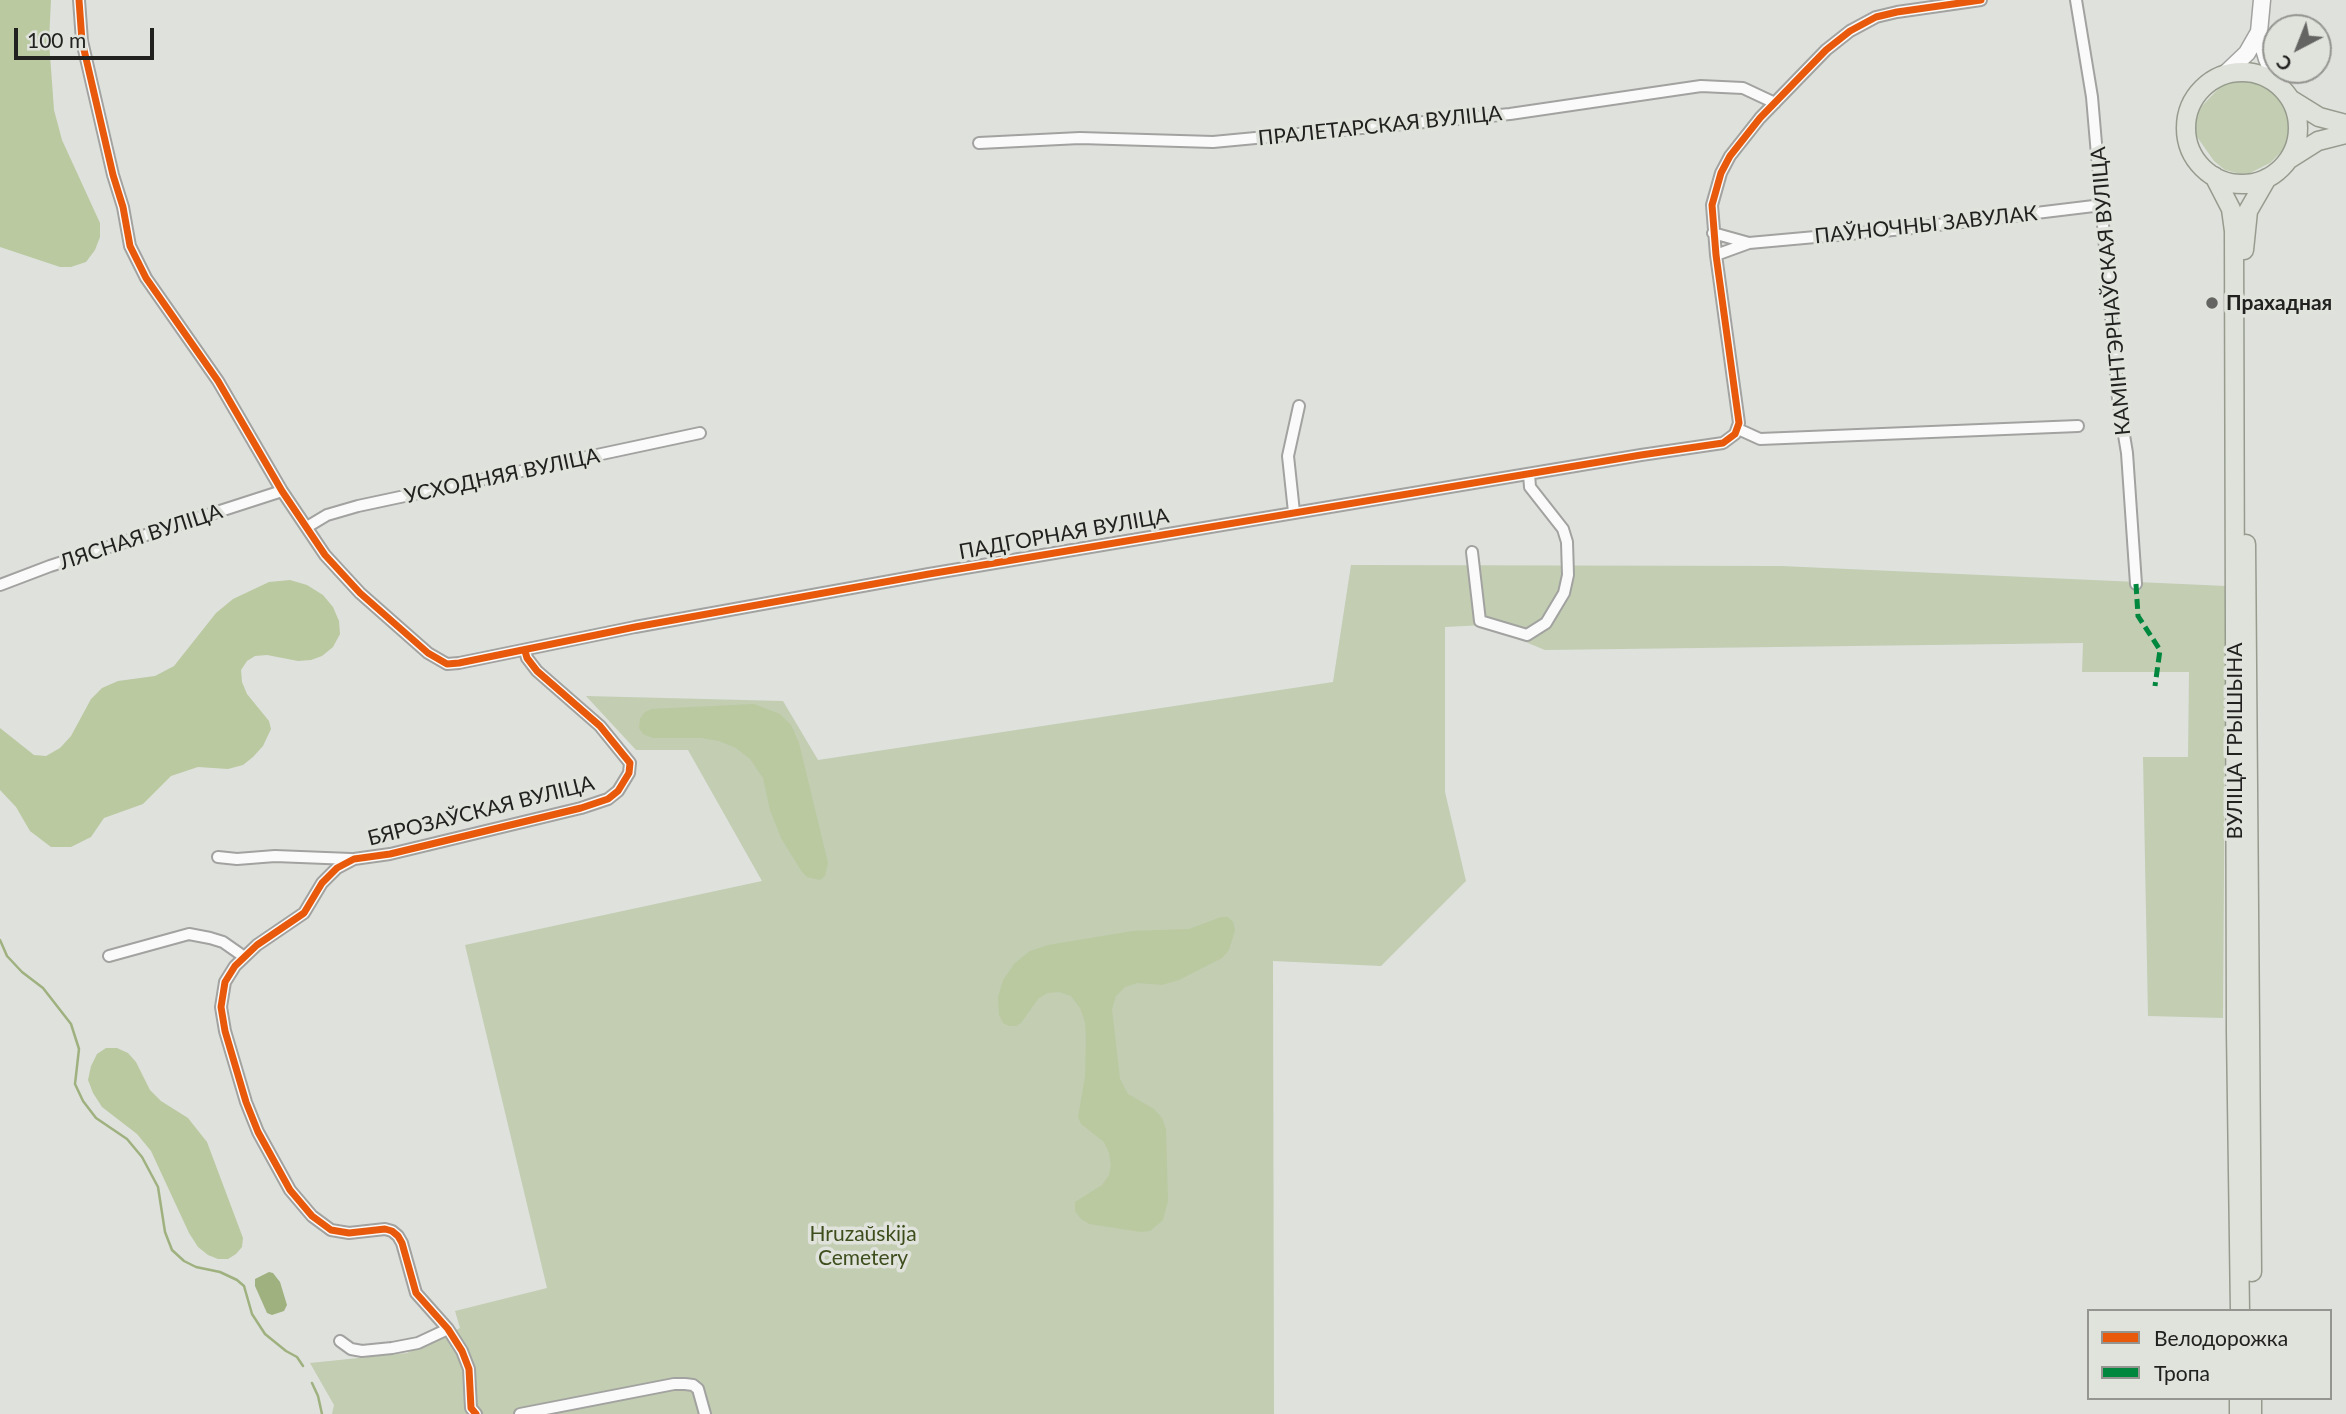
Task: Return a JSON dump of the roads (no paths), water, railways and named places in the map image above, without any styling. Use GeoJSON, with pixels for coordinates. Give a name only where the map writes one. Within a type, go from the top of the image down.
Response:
{"type":"FeatureCollection","features":[{"type":"Feature","properties":{"kind":"main road"},"geometry":{"type":"LineString","coordinates":[[2346,124],[2319,117],[2290,99],[2277,85],[2253,73],[2225,74],[2209,83],[2196,96],[2186,121],[2187,140],[2194,157],[2214,176],[2240,184],[2267,178],[2288,160],[2318,141],[2346,134]]}},
{"type":"Feature","properties":{"kind":"main road"},"geometry":{"type":"LineString","coordinates":[[2288,160],[2298,125],[2290,99]]}},
{"type":"Feature","properties":{"kind":"main road","name":"ВУЛІЦА ГРЫШЫНА"},"geometry":{"type":"LineString","coordinates":[[2214,176],[2231,209],[2234,231],[2236,1005],[2240,1309]]}},
{"type":"Feature","properties":{"kind":"main road","name":"ВУЛІЦА ГРЫШЫНА"},"geometry":{"type":"LineString","coordinates":[[2252,1309],[2243,284],[2248,211],[2267,178]]}},
{"type":"Feature","properties":{"kind":"street","name":"ПАДГОРНАЯ ВУЛІЦА"},"geometry":{"type":"LineString","coordinates":[[79,0],[82,41],[113,176],[123,207],[130,246],[146,278],[218,381],[282,491],[338,571],[438,660],[447,664],[736,608],[1641,454],[1715,445],[1730,439],[1738,429]]}},
{"type":"Feature","properties":{"kind":"street"},"geometry":{"type":"LineString","coordinates":[[1981,0],[1897,12],[1863,23],[1836,41],[1775,103],[1730,156],[1721,173],[1712,205],[1713,233],[1738,429],[1760,439],[2078,426]]}},
{"type":"Feature","properties":{"kind":"street","name":"КАМІНТЭРНАЎСКАЯ ВУЛІЦА"},"geometry":{"type":"LineString","coordinates":[[2076,0],[2092,97],[2118,399],[2127,453],[2136,584]]}},
{"type":"Feature","properties":{"kind":"street"},"geometry":{"type":"LineString","coordinates":[[2262,0],[2259,32],[2277,85]]}},
{"type":"Feature","properties":{"kind":"street"},"geometry":{"type":"LineString","coordinates":[[2225,74],[2247,53],[2259,32]]}},
{"type":"Feature","properties":{"kind":"street","name":"ПРАЛЕТАРСКАЯ ВУЛІЦА"},"geometry":{"type":"LineString","coordinates":[[979,143],[1080,138],[1213,142],[1510,114],[1701,86],[1743,88],[1775,103]]}},
{"type":"Feature","properties":{"kind":"street","name":"ПАЎНОЧНЫ ЗАВУЛАК"},"geometry":{"type":"LineString","coordinates":[[1716,251],[1749,243],[1917,228],[2102,205]]}},
{"type":"Feature","properties":{"kind":"street","name":"ПАЎНОЧНЫ ЗАВУЛАК"},"geometry":{"type":"LineString","coordinates":[[1713,233],[1749,243]]}},
{"type":"Feature","properties":{"kind":"street"},"geometry":{"type":"LineString","coordinates":[[1294,512],[1288,456],[1299,406]]}},
{"type":"Feature","properties":{"kind":"street","name":"УСХОДНЯЯ ВУЛІЦА"},"geometry":{"type":"LineString","coordinates":[[307,527],[327,515],[358,506],[700,433]]}},
{"type":"Feature","properties":{"kind":"street"},"geometry":{"type":"LineString","coordinates":[[1472,552],[1480,621],[1527,635],[1546,623],[1564,593],[1568,575],[1567,542],[1563,529],[1530,487],[1529,474]]}},
{"type":"Feature","properties":{"kind":"street","name":"ЛЯСНАЯ ВУЛІЦА"},"geometry":{"type":"LineString","coordinates":[[0,585],[50,566],[282,491]]}},
{"type":"Feature","properties":{"kind":"street","name":"БЯРОЗАЎСКАЯ ВУЛІЦА"},"geometry":{"type":"LineString","coordinates":[[475,1414],[471,1408],[469,1368],[448,1329],[416,1293],[398,1236],[385,1230],[349,1233],[331,1230],[301,1204],[273,1163],[246,1102],[221,1007],[225,982],[243,956],[295,921],[308,908],[329,874],[337,868],[354,859],[401,852],[581,808],[608,799],[624,783],[630,763],[600,726],[537,671],[525,651]]}},
{"type":"Feature","properties":{"kind":"street"},"geometry":{"type":"LineString","coordinates":[[218,857],[354,859]]}},
{"type":"Feature","properties":{"kind":"street"},"geometry":{"type":"LineString","coordinates":[[109,956],[189,934],[210,937],[243,956]]}},
{"type":"Feature","properties":{"kind":"street"},"geometry":{"type":"LineString","coordinates":[[340,1341],[351,1349],[362,1351],[392,1348],[418,1343],[448,1329]]}},
{"type":"Feature","properties":{"kind":"street"},"geometry":{"type":"LineString","coordinates":[[520,1414],[674,1384],[694,1385],[698,1389],[705,1414]]}},
{"type":"Feature","properties":{"kind":"waterway"},"geometry":{"type":"LineString","coordinates":[[0,940],[7,956],[43,988],[71,1024],[79,1049],[75,1084],[83,1101],[96,1118],[127,1139],[142,1157],[158,1187],[165,1232],[172,1250],[184,1261],[196,1267],[220,1272],[244,1286],[252,1314],[265,1334],[297,1357],[303,1366]]}},
{"type":"Feature","properties":{"kind":"waterway"},"geometry":{"type":"LineString","coordinates":[[312,1383],[322,1414]]}},
{"type":"Feature","properties":{"kind":"place","name":"Прахадная"},"geometry":{"type":"Point","coordinates":[2212,303]}},
{"type":"Feature","properties":{"kind":"park label","name":"Hruzaŭskija Cemetery"},"geometry":{"type":"Point","coordinates":[863,1246]}}]}
